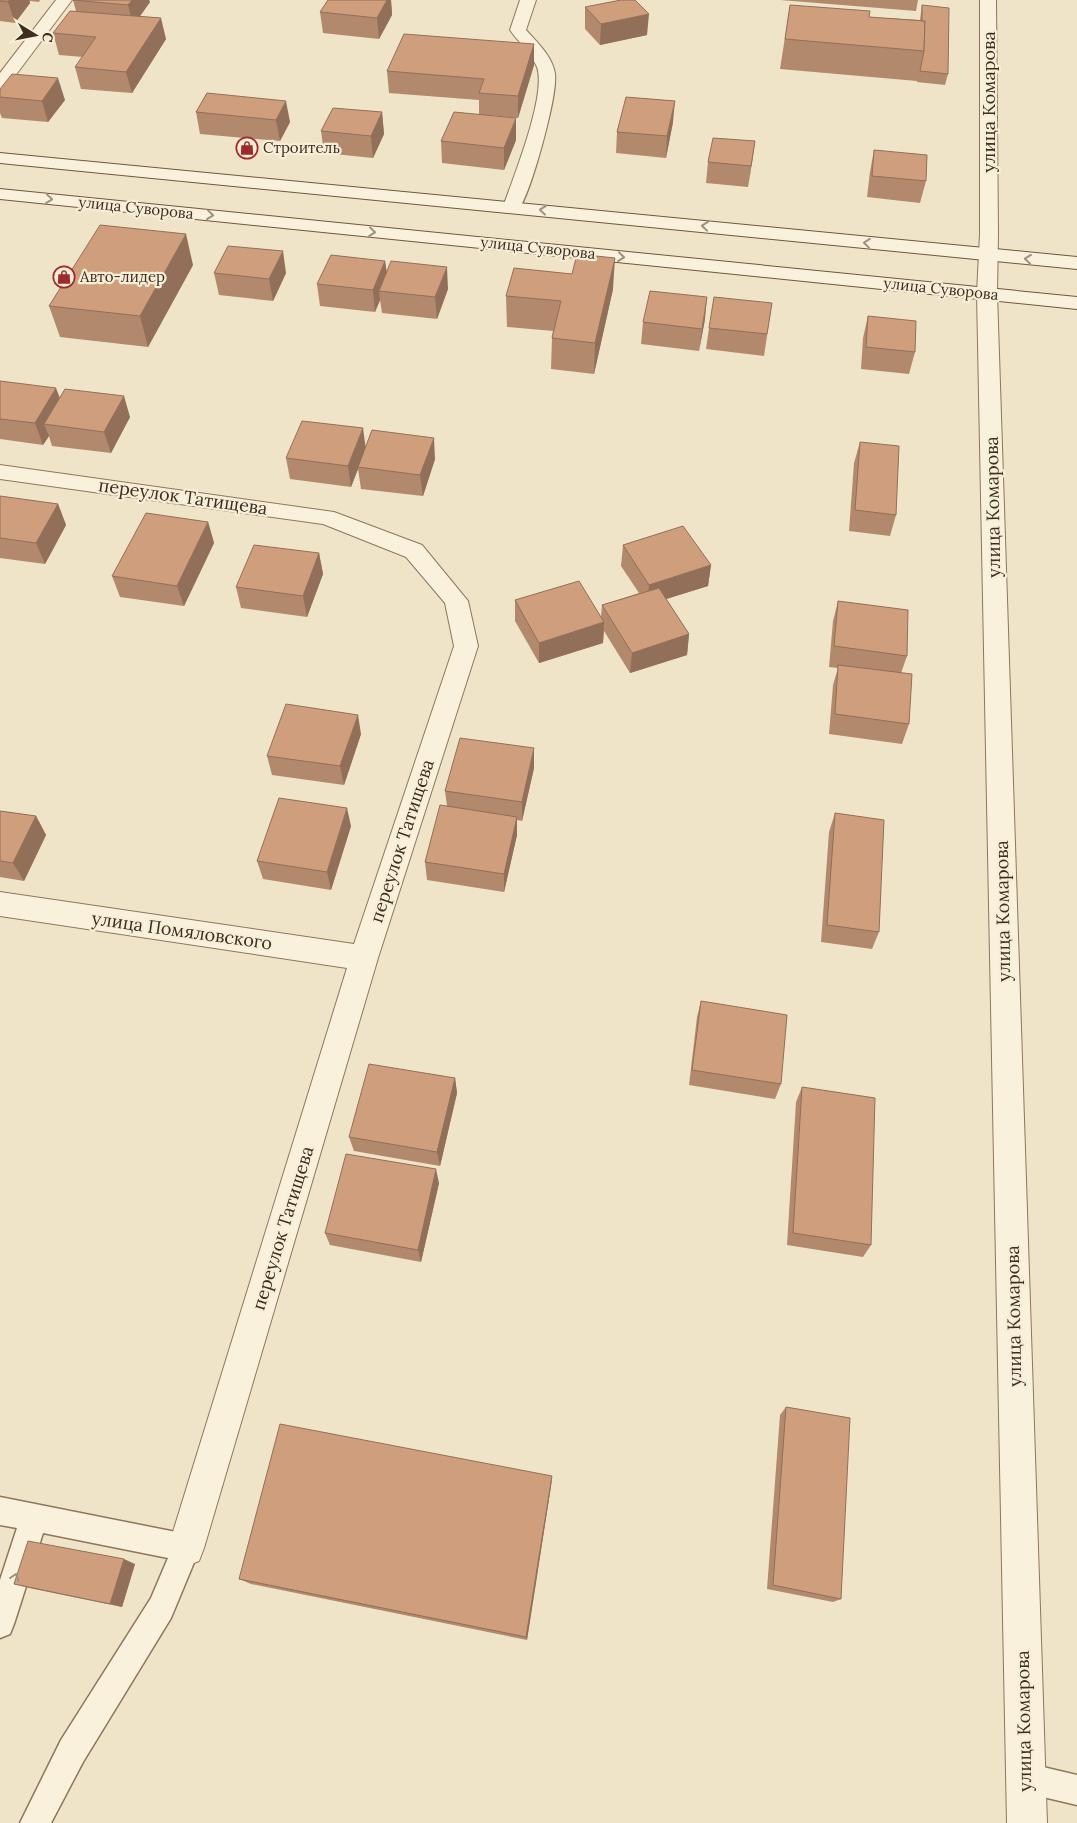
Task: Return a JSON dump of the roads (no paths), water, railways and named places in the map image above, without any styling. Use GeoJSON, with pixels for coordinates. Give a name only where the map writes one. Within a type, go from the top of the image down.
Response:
{"type":"FeatureCollection","features":[{"type":"Feature","properties":{"kind":"street"},"geometry":{"type":"LineString","coordinates":[[0,84],[64,0]]}},
{"type":"Feature","properties":{"kind":"street"},"geometry":{"type":"LineString","coordinates":[[512,207],[546,95],[547,74],[536,52],[518,30],[528,0]]}},
{"type":"Feature","properties":{"kind":"street","name":"улица Комарова"},"geometry":{"type":"LineString","coordinates":[[988,0],[989,234],[986,294],[1026,1823]]}},
{"type":"Feature","properties":{"kind":"street"},"geometry":{"type":"LineString","coordinates":[[0,158],[1077,263]]}},
{"type":"Feature","properties":{"kind":"street"},"geometry":{"type":"LineString","coordinates":[[0,189],[22,160]]}},
{"type":"Feature","properties":{"kind":"street","name":"улица Суворова"},"geometry":{"type":"LineString","coordinates":[[0,194],[1077,303]]}},
{"type":"Feature","properties":{"kind":"street","name":"переулок Татищева"},"geometry":{"type":"LineString","coordinates":[[0,472],[326,517],[414,551],[456,601],[466,646],[364,958],[186,1548]]}},
{"type":"Feature","properties":{"kind":"street","name":"улица Помяловского"},"geometry":{"type":"LineString","coordinates":[[0,904],[364,958]]}},
{"type":"Feature","properties":{"kind":"lane"},"geometry":{"type":"LineString","coordinates":[[0,1511],[186,1548],[161,1608],[72,1751],[35,1823]]}},
{"type":"Feature","properties":{"kind":"lane"},"geometry":{"type":"LineString","coordinates":[[0,1624],[34,1518]]}},
{"type":"Feature","properties":{"kind":"lane"},"geometry":{"type":"LineString","coordinates":[[1026,1778],[1077,1790]]}},
{"type":"Feature","properties":{"kind":"place","name":"Строитель"},"geometry":{"type":"Point","coordinates":[247,148]}},
{"type":"Feature","properties":{"kind":"place","name":"Авто-лидер"},"geometry":{"type":"Point","coordinates":[64,277]}}]}
